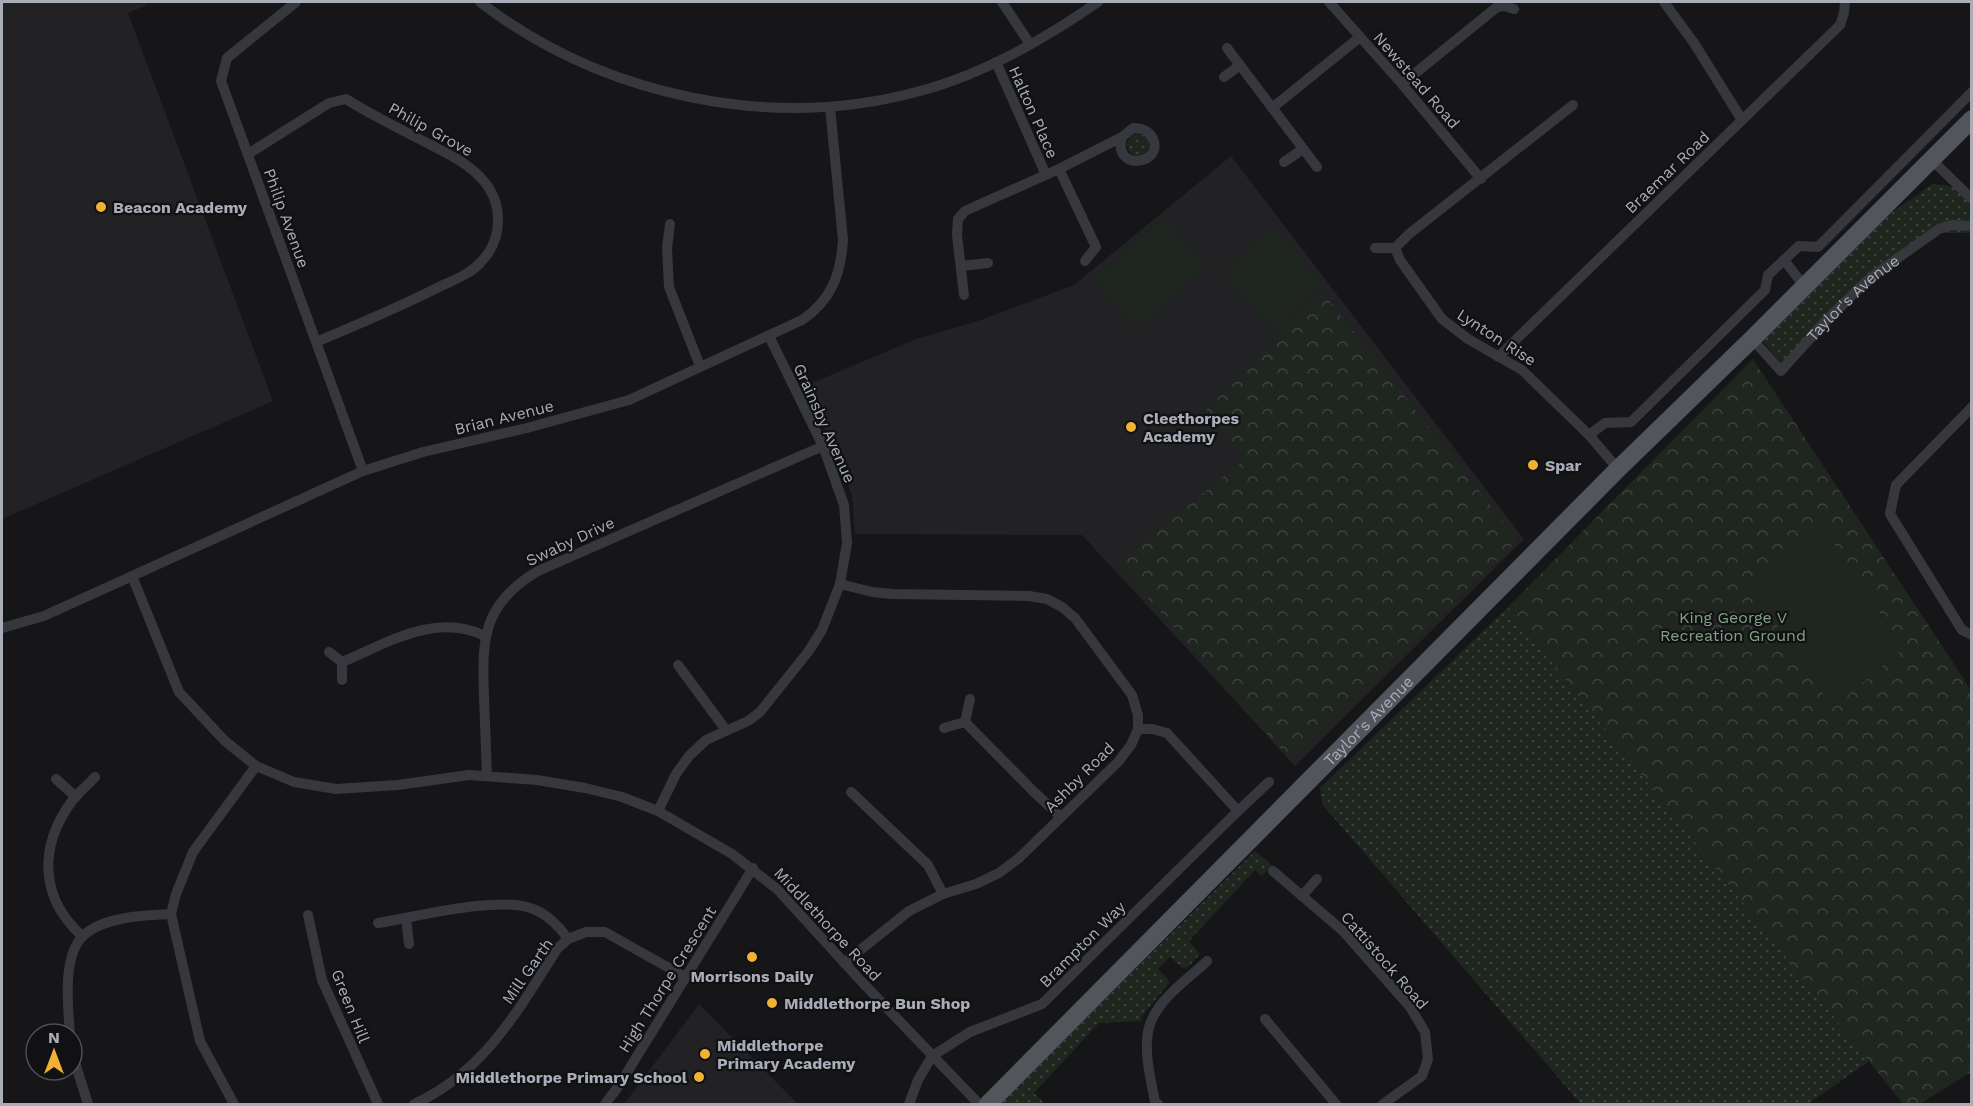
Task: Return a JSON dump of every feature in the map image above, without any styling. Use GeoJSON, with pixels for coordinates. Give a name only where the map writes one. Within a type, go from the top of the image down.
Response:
{"type":"FeatureCollection","features":[{"type":"Feature","properties":{"kind":"main road","name":"Taylor's Avenue"},"geometry":{"type":"LineString","coordinates":[[988,1104],[1618,469],[1805,287],[1971,119]]}},
{"type":"Feature","properties":{"kind":"street","name":"Philip Avenue"},"geometry":{"type":"LineString","coordinates":[[296,2],[227,58],[221,81],[363,471]]}},
{"type":"Feature","properties":{"kind":"street"},"geometry":{"type":"LineString","coordinates":[[480,2],[495,14],[554,49],[616,76],[690,97],[765,108],[830,107],[921,91],[996,62],[1078,16],[1098,2]]}},
{"type":"Feature","properties":{"kind":"street"},"geometry":{"type":"LineString","coordinates":[[1002,2],[1030,44]]}},
{"type":"Feature","properties":{"kind":"street","name":"Newstead Road"},"geometry":{"type":"LineString","coordinates":[[1329,2],[1402,84],[1481,179]]}},
{"type":"Feature","properties":{"kind":"street"},"geometry":{"type":"LineString","coordinates":[[1664,2],[1694,43],[1742,120]]}},
{"type":"Feature","properties":{"kind":"street","name":"Braemar Road"},"geometry":{"type":"LineString","coordinates":[[1498,357],[1840,25],[1845,2]]}},
{"type":"Feature","properties":{"kind":"street"},"geometry":{"type":"LineString","coordinates":[[1402,84],[1498,4],[1514,9]]}},
{"type":"Feature","properties":{"kind":"street"},"geometry":{"type":"LineString","coordinates":[[1272,108],[1360,37]]}},
{"type":"Feature","properties":{"kind":"street"},"geometry":{"type":"LineString","coordinates":[[1227,48],[1317,167]]}},
{"type":"Feature","properties":{"kind":"street","name":"Halton Place"},"geometry":{"type":"LineString","coordinates":[[996,62],[1046,175]]}},
{"type":"Feature","properties":{"kind":"street"},"geometry":{"type":"LineString","coordinates":[[1224,77],[1240,65]]}},
{"type":"Feature","properties":{"kind":"street"},"geometry":{"type":"LineString","coordinates":[[1589,435],[1605,423],[1631,422],[1765,290],[1768,275],[1799,246],[1818,247],[1971,92]]}},
{"type":"Feature","properties":{"kind":"street","name":"Philip Grove"},"geometry":{"type":"LineString","coordinates":[[248,154],[329,104],[346,99],[459,160],[479,176],[495,198],[498,225],[488,253],[479,265],[396,309],[316,342]]}},
{"type":"Feature","properties":{"kind":"street"},"geometry":{"type":"LineString","coordinates":[[1375,248],[1395,248],[1409,234],[1573,105]]}},
{"type":"Feature","properties":{"kind":"street","name":"Brian Avenue"},"geometry":{"type":"LineString","coordinates":[[2,628],[44,616],[363,471],[423,452],[527,428],[629,400],[769,336],[815,311],[833,287],[839,272],[843,240],[830,107]]}},
{"type":"Feature","properties":{"kind":"street","name":"Halton Place"},"geometry":{"type":"LineString","coordinates":[[964,295],[957,235],[957,224],[961,216],[971,208],[1059,169],[1122,137]]}},
{"type":"Feature","properties":{"kind":"street"},"geometry":{"type":"LineString","coordinates":[[1284,162],[1303,149]]}},
{"type":"Feature","properties":{"kind":"street"},"geometry":{"type":"LineString","coordinates":[[1932,160],[1971,199]]}},
{"type":"Feature","properties":{"kind":"street","name":"Halton Place"},"geometry":{"type":"LineString","coordinates":[[1059,169],[1096,247],[1085,261]]}},
{"type":"Feature","properties":{"kind":"street"},"geometry":{"type":"LineString","coordinates":[[670,224],[667,248],[669,287],[700,366]]}},
{"type":"Feature","properties":{"kind":"street","name":"Taylor's Avenue"},"geometry":{"type":"LineString","coordinates":[[1752,339],[1781,371],[1826,320],[1871,277],[1939,229],[1952,225],[1971,226]]}},
{"type":"Feature","properties":{"kind":"street","name":"Lynton Rise"},"geometry":{"type":"LineString","coordinates":[[1395,248],[1400,260],[1442,319],[1468,339],[1522,369],[1589,435],[1618,469]]}},
{"type":"Feature","properties":{"kind":"street"},"geometry":{"type":"LineString","coordinates":[[1784,260],[1805,287]]}},
{"type":"Feature","properties":{"kind":"street"},"geometry":{"type":"LineString","coordinates":[[961,266],[988,263]]}},
{"type":"Feature","properties":{"kind":"street","name":"Grainsby Avenue"},"geometry":{"type":"LineString","coordinates":[[658,812],[676,774],[690,756],[706,740],[748,721],[760,712],[808,652],[822,630],[840,584],[847,543],[844,505],[822,446],[769,336]]}},
{"type":"Feature","properties":{"kind":"street"},"geometry":{"type":"LineString","coordinates":[[1969,413],[1896,485],[1890,514],[1962,630],[1971,635]]}},
{"type":"Feature","properties":{"kind":"street","name":"Swaby Drive"},"geometry":{"type":"LineString","coordinates":[[487,776],[484,636],[493,615],[504,598],[519,582],[538,571],[822,446]]}},
{"type":"Feature","properties":{"kind":"street","name":"Middlethorpe Road"},"geometry":{"type":"LineString","coordinates":[[132,576],[179,692],[225,741],[256,766],[294,782],[336,789],[398,785],[469,775],[537,780],[622,797],[658,812],[732,854],[753,868],[777,889],[844,963],[980,1104]]}},
{"type":"Feature","properties":{"kind":"street"},"geometry":{"type":"LineString","coordinates":[[840,584],[872,592],[892,594],[1029,596],[1047,599],[1062,607],[1075,618],[1126,686],[1135,704],[1138,729],[1152,729],[1167,733],[1238,811]]}},
{"type":"Feature","properties":{"kind":"street"},"geometry":{"type":"LineString","coordinates":[[342,662],[412,632],[432,628],[452,626],[469,628],[484,636]]}},
{"type":"Feature","properties":{"kind":"street"},"geometry":{"type":"LineString","coordinates":[[329,652],[342,662]]}},
{"type":"Feature","properties":{"kind":"street"},"geometry":{"type":"LineString","coordinates":[[342,662],[342,680]]}},
{"type":"Feature","properties":{"kind":"street"},"geometry":{"type":"LineString","coordinates":[[678,665],[726,730]]}},
{"type":"Feature","properties":{"kind":"street"},"geometry":{"type":"LineString","coordinates":[[966,722],[970,699]]}},
{"type":"Feature","properties":{"kind":"street"},"geometry":{"type":"LineString","coordinates":[[944,728],[966,722]]}},
{"type":"Feature","properties":{"kind":"street"},"geometry":{"type":"LineString","coordinates":[[966,722],[1061,817]]}},
{"type":"Feature","properties":{"kind":"street","name":"Ashby Road"},"geometry":{"type":"LineString","coordinates":[[844,963],[909,911],[943,894],[976,884],[999,873],[1019,858],[1118,762],[1131,745],[1138,729]]}},
{"type":"Feature","properties":{"kind":"street"},"geometry":{"type":"LineString","coordinates":[[234,1104],[200,1041],[171,914],[176,894],[193,852],[256,766]]}},
{"type":"Feature","properties":{"kind":"street"},"geometry":{"type":"LineString","coordinates":[[82,936],[60,910],[51,890],[48,865],[50,847],[56,829],[76,797],[95,777]]}},
{"type":"Feature","properties":{"kind":"street"},"geometry":{"type":"LineString","coordinates":[[56,780],[76,797]]}},
{"type":"Feature","properties":{"kind":"street","name":"Brampton Way"},"geometry":{"type":"LineString","coordinates":[[909,1104],[918,1080],[932,1056],[970,1032],[1042,1004],[1269,782]]}},
{"type":"Feature","properties":{"kind":"street"},"geometry":{"type":"LineString","coordinates":[[851,792],[928,865],[943,894]]}},
{"type":"Feature","properties":{"kind":"street","name":"High Thorpe Crescent"},"geometry":{"type":"LineString","coordinates":[[605,1104],[618,1087],[753,868]]}},
{"type":"Feature","properties":{"kind":"street","name":"Cattistock Road"},"geometry":{"type":"LineString","coordinates":[[1273,871],[1343,931],[1410,1007],[1425,1032],[1428,1059],[1422,1076],[1383,1104]]}},
{"type":"Feature","properties":{"kind":"street"},"geometry":{"type":"LineString","coordinates":[[1302,896],[1317,879]]}},
{"type":"Feature","properties":{"kind":"street"},"geometry":{"type":"LineString","coordinates":[[378,923],[500,903],[534,909],[550,920],[568,939]]}},
{"type":"Feature","properties":{"kind":"street"},"geometry":{"type":"LineString","coordinates":[[69,1022],[67,983],[71,959],[82,936],[122,919],[171,914]]}},
{"type":"Feature","properties":{"kind":"street","name":"Green Hill"},"geometry":{"type":"LineString","coordinates":[[309,915],[321,980],[378,1104]]}},
{"type":"Feature","properties":{"kind":"street"},"geometry":{"type":"LineString","coordinates":[[406,918],[409,944]]}},
{"type":"Feature","properties":{"kind":"street","name":"Mill Garth"},"geometry":{"type":"LineString","coordinates":[[414,1104],[443,1088],[484,1055],[503,1031],[557,949],[568,939],[586,932],[605,932],[685,977]]}},
{"type":"Feature","properties":{"kind":"street"},"geometry":{"type":"LineString","coordinates":[[1155,1104],[1147,1033],[1151,1020],[1159,1006],[1207,961]]}},
{"type":"Feature","properties":{"kind":"street"},"geometry":{"type":"LineString","coordinates":[[1265,1018],[1336,1104]]}},
{"type":"Feature","properties":{"kind":"street"},"geometry":{"type":"LineString","coordinates":[[81,1082],[88,1104]]}},
{"type":"Feature","properties":{"kind":"shaded area","name":"Beacon Academy"},"geometry":{"type":"Polygon","coordinates":[[[2,2],[148,2],[147,5],[128,13],[273,401],[2,519],[2,2]]]}},
{"type":"Feature","properties":{"kind":"shaded area","name":"Cleethorpes Academy"},"geometry":{"type":"Polygon","coordinates":[[[1231,156],[1524,539],[1295,766],[1082,535],[855,534],[852,496],[843,467],[805,386],[916,339],[978,321],[1074,285],[1231,156]]]}},
{"type":"Feature","properties":{"kind":"shaded area","name":"Middlethorpe Primary Academy"},"geometry":{"type":"Polygon","coordinates":[[[699,1004],[798,1104],[624,1104],[699,1004]]]}},
{"type":"Feature","properties":{"kind":"green space"},"geometry":{"type":"Polygon","coordinates":[[[1138,134],[1146,137],[1149,145],[1146,153],[1138,156],[1130,153],[1127,145],[1130,137],[1138,134]]]}},
{"type":"Feature","properties":{"kind":"green space"},"geometry":{"type":"Polygon","coordinates":[[[1932,184],[1955,188],[1966,196],[1971,211],[1971,233],[1937,233],[1907,253],[1852,302],[1787,371],[1761,339],[1883,219],[1932,184]]]}},
{"type":"Feature","properties":{"kind":"green space"},"geometry":{"type":"Polygon","coordinates":[[[1164,217],[1207,266],[1137,328],[1094,279],[1164,217]]]}},
{"type":"Feature","properties":{"kind":"green space"},"geometry":{"type":"Polygon","coordinates":[[[1274,227],[1323,285],[1272,329],[1223,272],[1274,227]]]}},
{"type":"Feature","properties":{"kind":"green space"},"geometry":{"type":"Polygon","coordinates":[[[1322,292],[1518,540],[1291,761],[1118,564],[1246,458],[1206,410],[1280,338],[1274,331],[1322,292]]]}},
{"type":"Feature","properties":{"kind":"green space","name":"King George V Recreation Ground"},"geometry":{"type":"Polygon","coordinates":[[[1753,359],[1971,690],[1971,1072],[1920,1104],[1903,1104],[1508,607],[1753,359]]]}},
{"type":"Feature","properties":{"kind":"green space"},"geometry":{"type":"Polygon","coordinates":[[[1824,528],[1903,649],[1833,708],[1750,586],[1824,528]]]}},
{"type":"Feature","properties":{"kind":"green space"},"geometry":{"type":"Polygon","coordinates":[[[1508,607],[1869,1061],[1808,1104],[1581,1104],[1322,804],[1320,788],[1508,607]]]}},
{"type":"Feature","properties":{"kind":"green space"},"geometry":{"type":"Polygon","coordinates":[[[1255,851],[1272,865],[1262,876],[1255,870],[1189,941],[1200,954],[1188,967],[1183,968],[1170,957],[1158,969],[1169,983],[1142,1016],[1141,1021],[1099,1023],[1034,1093],[1045,1104],[993,1104],[1098,1006],[1255,851]]]}},
{"type":"Feature","properties":{"kind":"place","name":"Beacon Academy"},"geometry":{"type":"Point","coordinates":[101,207]}},
{"type":"Feature","properties":{"kind":"place","name":"Cleethorpes Academy"},"geometry":{"type":"Point","coordinates":[1131,427]}},
{"type":"Feature","properties":{"kind":"place","name":"Spar"},"geometry":{"type":"Point","coordinates":[1533,465]}},
{"type":"Feature","properties":{"kind":"place","name":"Morrisons Daily"},"geometry":{"type":"Point","coordinates":[752,957]}},
{"type":"Feature","properties":{"kind":"place","name":"Middlethorpe Bun Shop"},"geometry":{"type":"Point","coordinates":[772,1003]}},
{"type":"Feature","properties":{"kind":"place","name":"Middlethorpe Primary Academy"},"geometry":{"type":"Point","coordinates":[705,1054]}},
{"type":"Feature","properties":{"kind":"place","name":"Middlethorpe Primary School"},"geometry":{"type":"Point","coordinates":[699,1077]}}]}
